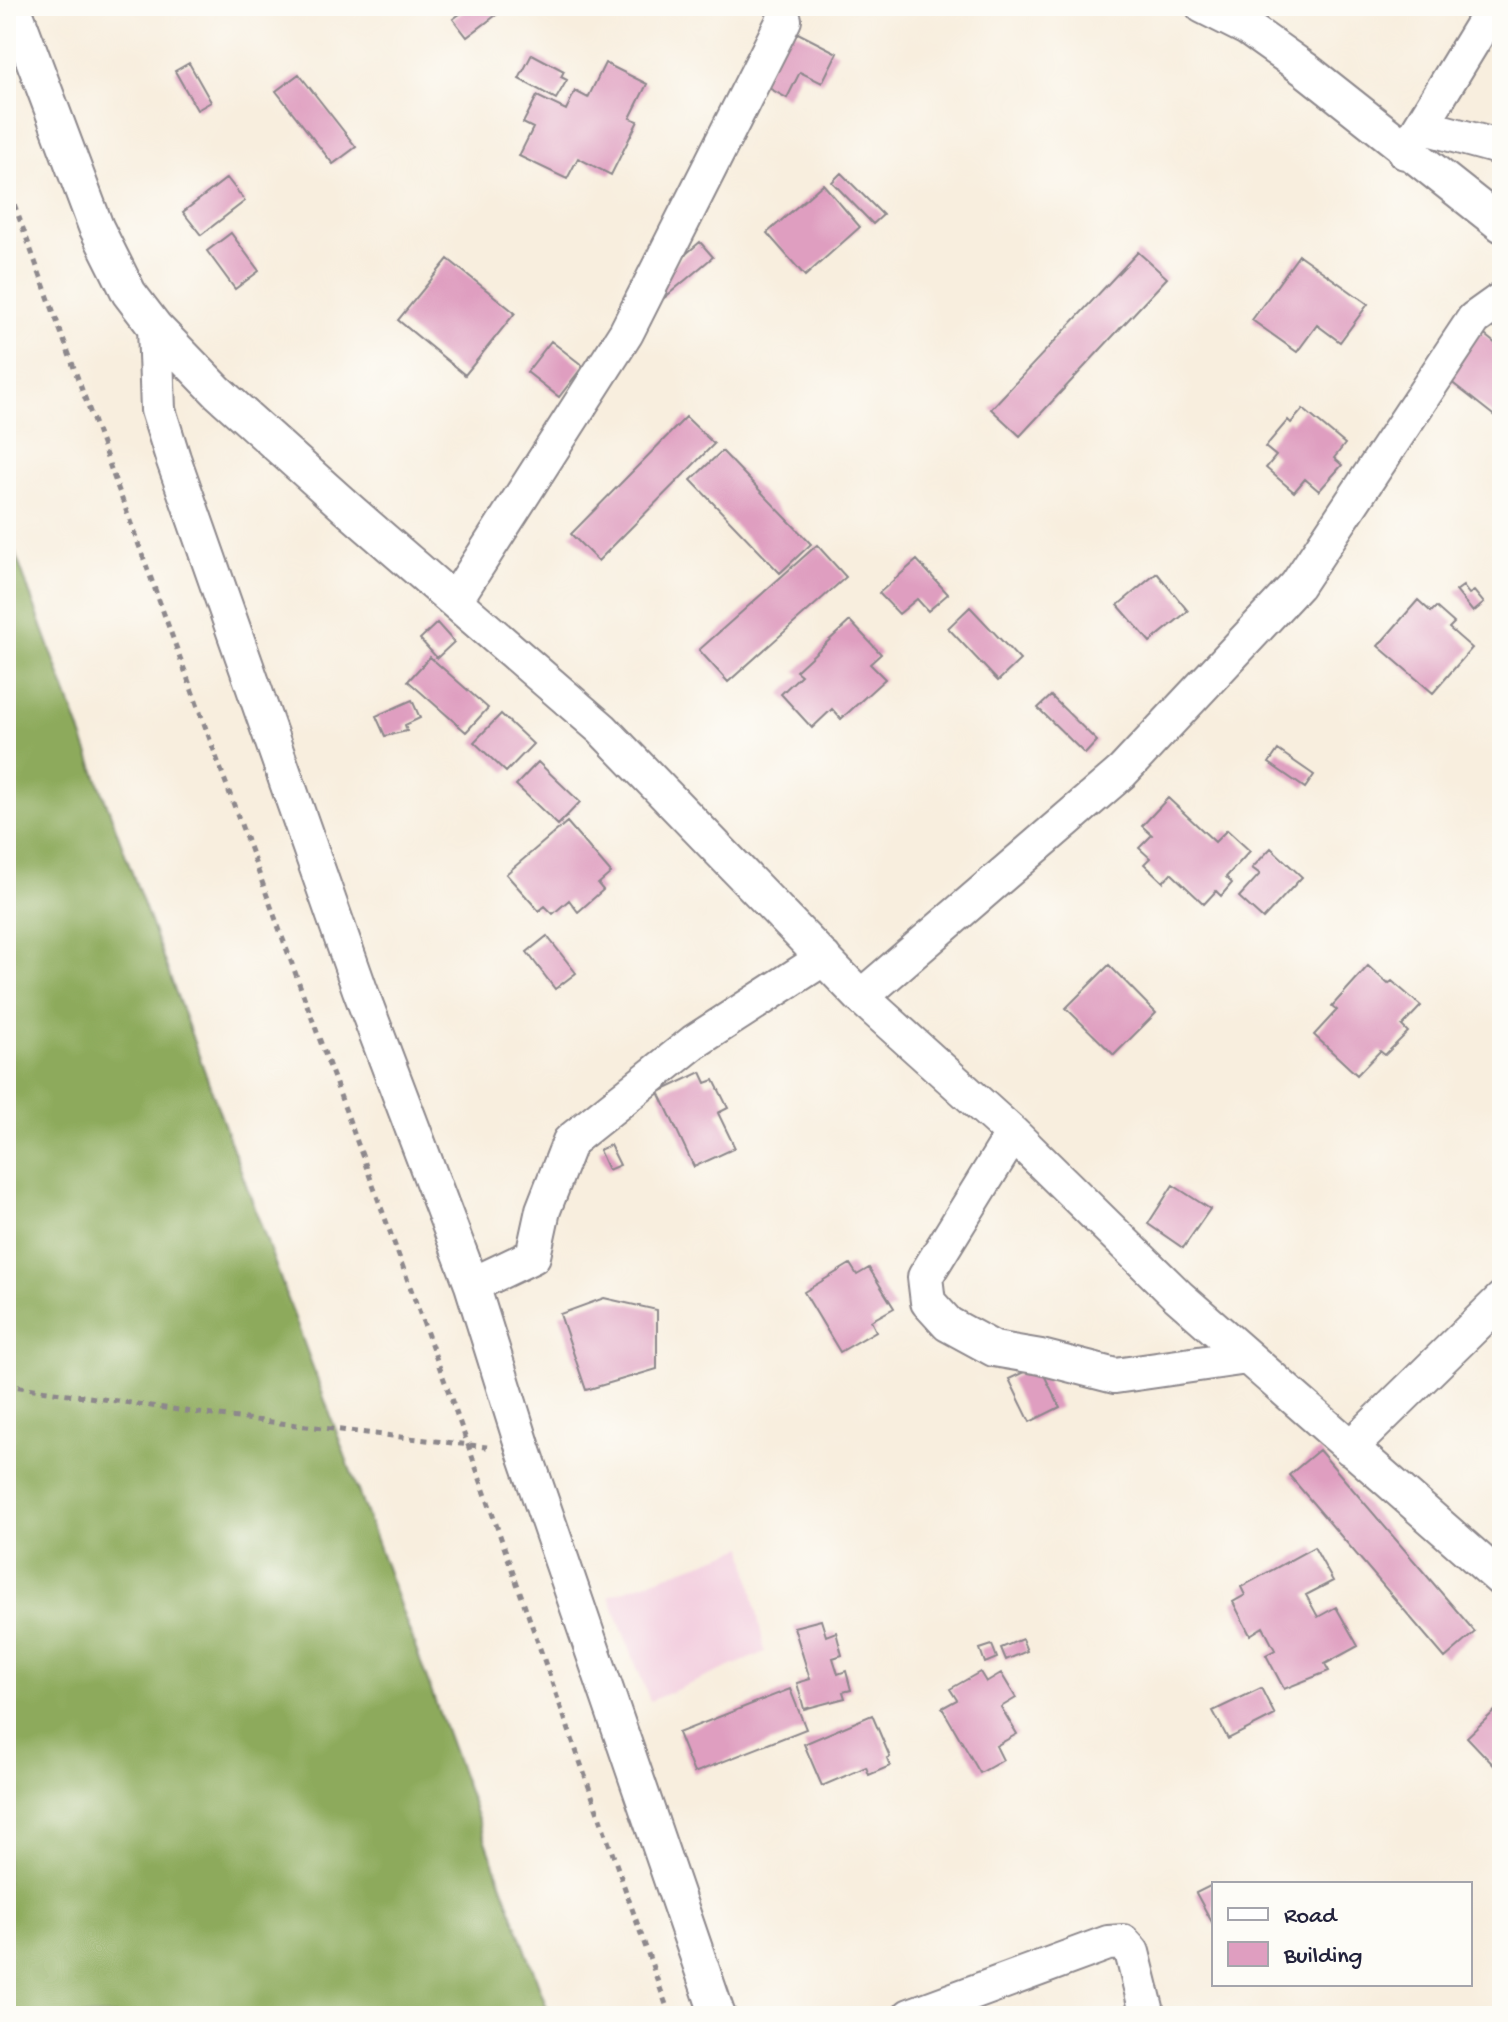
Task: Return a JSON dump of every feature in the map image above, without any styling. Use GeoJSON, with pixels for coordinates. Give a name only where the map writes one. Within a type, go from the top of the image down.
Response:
{"type":"FeatureCollection","features":[{"type":"Feature","properties":{"kind":"street"},"geometry":{"type":"LineString","coordinates":[[13,6],[96,227],[129,293],[155,327],[218,392],[602,729],[861,997],[1013,1134],[1178,1296],[1502,1580]]}},
{"type":"Feature","properties":{"kind":"street"},"geometry":{"type":"LineString","coordinates":[[1203,6],[1247,28],[1413,139],[1502,225]]}},
{"type":"Feature","properties":{"kind":"street"},"geometry":{"type":"LineString","coordinates":[[1413,139],[1494,6]]}},
{"type":"Feature","properties":{"kind":"street"},"geometry":{"type":"LineString","coordinates":[[455,600],[626,333],[784,20]]}},
{"type":"Feature","properties":{"kind":"street"},"geometry":{"type":"LineString","coordinates":[[1413,139],[1502,148]]}},
{"type":"Feature","properties":{"kind":"street"},"geometry":{"type":"LineString","coordinates":[[861,997],[1122,772],[1297,585],[1474,319],[1502,299]]}},
{"type":"Feature","properties":{"kind":"street"},"geometry":{"type":"LineString","coordinates":[[155,327],[158,410],[173,458],[360,990],[472,1285],[524,1451],[718,2016]]}},
{"type":"Feature","properties":{"kind":"street"},"geometry":{"type":"LineString","coordinates":[[472,1285],[533,1256],[543,1210],[570,1141],[694,1042],[824,958]]}},
{"type":"Feature","properties":{"kind":"street"},"geometry":{"type":"LineString","coordinates":[[1013,1134],[925,1277],[928,1302],[948,1324],[994,1349],[1041,1357],[1115,1376],[1247,1357]]}},
{"type":"Feature","properties":{"kind":"street"},"geometry":{"type":"LineString","coordinates":[[1350,1448],[1502,1299]]}},
{"type":"Feature","properties":{"kind":"street"},"geometry":{"type":"LineString","coordinates":[[910,2016],[1108,1943],[1123,1942],[1132,1952],[1148,2016]]}},
{"type":"Feature","properties":{"kind":"path"},"geometry":{"type":"LineString","coordinates":[[6,182],[468,1445],[670,2016]]}},
{"type":"Feature","properties":{"kind":"path"},"geometry":{"type":"LineString","coordinates":[[6,1385],[220,1416],[524,1451]]}},
{"type":"Feature","properties":{"kind":"shaded area"},"geometry":{"type":"Polygon","coordinates":[[[744,1547],[765,1652],[650,1701],[609,1596],[744,1547]]]}},
{"type":"Feature","properties":{"kind":"green space"},"geometry":{"type":"Polygon","coordinates":[[[6,528],[550,2016],[6,2016],[6,528]]]}},
{"type":"Feature","properties":{"kind":"building"},"geometry":{"type":"Polygon","coordinates":[[[471,6],[502,6],[504,9],[467,37],[453,19],[471,6]]]}},
{"type":"Feature","properties":{"kind":"building"},"geometry":{"type":"Polygon","coordinates":[[[788,28],[837,53],[822,83],[800,72],[787,98],[760,83],[788,28]]]}},
{"type":"Feature","properties":{"kind":"building"},"geometry":{"type":"Polygon","coordinates":[[[532,54],[564,71],[561,77],[567,80],[556,99],[519,79],[532,54]]]}},
{"type":"Feature","properties":{"kind":"building"},"geometry":{"type":"Polygon","coordinates":[[[189,63],[211,102],[197,110],[175,71],[189,63]]]}},
{"type":"Feature","properties":{"kind":"building"},"geometry":{"type":"Polygon","coordinates":[[[605,63],[647,84],[630,118],[638,121],[611,175],[578,158],[567,179],[519,156],[533,128],[523,123],[537,96],[566,110],[575,91],[588,98],[605,63]]]}},
{"type":"Feature","properties":{"kind":"building"},"geometry":{"type":"Polygon","coordinates":[[[299,74],[356,147],[333,164],[276,91],[299,74]]]}},
{"type":"Feature","properties":{"kind":"building"},"geometry":{"type":"Polygon","coordinates":[[[841,173],[883,215],[873,224],[832,182],[841,173]]]}},
{"type":"Feature","properties":{"kind":"building"},"geometry":{"type":"Polygon","coordinates":[[[227,178],[245,201],[201,235],[183,212],[227,178]]]}},
{"type":"Feature","properties":{"kind":"building"},"geometry":{"type":"Polygon","coordinates":[[[823,184],[860,227],[805,276],[767,233],[823,184]]]}},
{"type":"Feature","properties":{"kind":"building"},"geometry":{"type":"Polygon","coordinates":[[[231,233],[259,271],[235,289],[207,251],[231,233]]]}},
{"type":"Feature","properties":{"kind":"building"},"geometry":{"type":"Polygon","coordinates":[[[700,242],[713,257],[664,298],[651,284],[700,242]]]}},
{"type":"Feature","properties":{"kind":"building"},"geometry":{"type":"Polygon","coordinates":[[[1138,252],[1167,278],[1020,436],[991,409],[1138,252]]]}},
{"type":"Feature","properties":{"kind":"building"},"geometry":{"type":"Polygon","coordinates":[[[1299,255],[1368,304],[1340,342],[1317,325],[1297,352],[1252,320],[1299,255]]]}},
{"type":"Feature","properties":{"kind":"building"},"geometry":{"type":"Polygon","coordinates":[[[448,259],[515,313],[465,375],[398,320],[448,259]]]}},
{"type":"Feature","properties":{"kind":"building"},"geometry":{"type":"Polygon","coordinates":[[[1481,332],[1502,349],[1502,422],[1445,377],[1481,332]]]}},
{"type":"Feature","properties":{"kind":"building"},"geometry":{"type":"Polygon","coordinates":[[[551,341],[583,366],[559,397],[527,372],[551,341]]]}},
{"type":"Feature","properties":{"kind":"building"},"geometry":{"type":"Polygon","coordinates":[[[1303,409],[1345,444],[1334,458],[1342,465],[1319,491],[1305,479],[1294,492],[1266,468],[1276,456],[1265,447],[1288,420],[1291,423],[1303,409]]]}},
{"type":"Feature","properties":{"kind":"building"},"geometry":{"type":"Polygon","coordinates":[[[686,417],[714,444],[598,561],[571,534],[686,417]]]}},
{"type":"Feature","properties":{"kind":"building"},"geometry":{"type":"Polygon","coordinates":[[[722,451],[811,544],[780,573],[691,480],[722,451]]]}},
{"type":"Feature","properties":{"kind":"building"},"geometry":{"type":"Polygon","coordinates":[[[817,545],[846,577],[728,682],[699,650],[817,545]]]}},
{"type":"Feature","properties":{"kind":"building"},"geometry":{"type":"Polygon","coordinates":[[[917,560],[948,594],[928,611],[917,599],[899,614],[879,593],[917,560]]]}},
{"type":"Feature","properties":{"kind":"building"},"geometry":{"type":"Polygon","coordinates":[[[1157,573],[1188,611],[1150,642],[1118,605],[1157,573]]]}},
{"type":"Feature","properties":{"kind":"building"},"geometry":{"type":"Polygon","coordinates":[[[1463,586],[1469,594],[1474,591],[1484,603],[1473,612],[1456,591],[1463,586]]]}},
{"type":"Feature","properties":{"kind":"building"},"geometry":{"type":"Polygon","coordinates":[[[1418,600],[1431,612],[1436,607],[1454,623],[1449,628],[1472,648],[1433,693],[1378,646],[1418,600]]]}},
{"type":"Feature","properties":{"kind":"building"},"geometry":{"type":"Polygon","coordinates":[[[970,607],[1020,660],[998,681],[948,628],[970,607]]]}},
{"type":"Feature","properties":{"kind":"building"},"geometry":{"type":"Polygon","coordinates":[[[850,621],[881,654],[870,664],[885,679],[841,719],[832,709],[812,728],[781,694],[801,675],[796,671],[850,621]]]}},
{"type":"Feature","properties":{"kind":"building"},"geometry":{"type":"Polygon","coordinates":[[[437,623],[454,642],[437,658],[420,639],[437,623]]]}},
{"type":"Feature","properties":{"kind":"building"},"geometry":{"type":"Polygon","coordinates":[[[430,657],[488,708],[466,732],[408,681],[430,657]]]}},
{"type":"Feature","properties":{"kind":"building"},"geometry":{"type":"Polygon","coordinates":[[[1051,696],[1097,741],[1085,754],[1038,708],[1051,696]]]}},
{"type":"Feature","properties":{"kind":"building"},"geometry":{"type":"Polygon","coordinates":[[[412,700],[420,718],[405,725],[407,731],[385,736],[376,716],[412,700]]]}},
{"type":"Feature","properties":{"kind":"building"},"geometry":{"type":"Polygon","coordinates":[[[501,714],[533,744],[506,772],[474,742],[501,714]]]}},
{"type":"Feature","properties":{"kind":"building"},"geometry":{"type":"Polygon","coordinates":[[[1278,750],[1314,775],[1305,788],[1269,763],[1278,750]]]}},
{"type":"Feature","properties":{"kind":"building"},"geometry":{"type":"Polygon","coordinates":[[[538,762],[580,802],[558,825],[516,785],[538,762]]]}},
{"type":"Feature","properties":{"kind":"building"},"geometry":{"type":"Polygon","coordinates":[[[1168,798],[1215,842],[1227,830],[1250,851],[1226,877],[1232,883],[1221,896],[1216,891],[1204,904],[1171,873],[1163,882],[1144,864],[1150,858],[1139,848],[1152,835],[1142,826],[1168,798]]]}},
{"type":"Feature","properties":{"kind":"building"},"geometry":{"type":"Polygon","coordinates":[[[567,822],[611,873],[598,884],[603,890],[578,912],[569,900],[553,914],[545,906],[539,911],[506,874],[567,822]]]}},
{"type":"Feature","properties":{"kind":"building"},"geometry":{"type":"Polygon","coordinates":[[[1271,848],[1302,877],[1263,919],[1239,897],[1260,874],[1252,868],[1271,848]]]}},
{"type":"Feature","properties":{"kind":"building"},"geometry":{"type":"Polygon","coordinates":[[[547,936],[576,973],[555,989],[527,952],[547,936]]]}},
{"type":"Feature","properties":{"kind":"building"},"geometry":{"type":"Polygon","coordinates":[[[1109,965],[1156,1013],[1114,1055],[1066,1008],[1109,965]]]}},
{"type":"Feature","properties":{"kind":"building"},"geometry":{"type":"Polygon","coordinates":[[[1368,966],[1388,984],[1392,981],[1421,1006],[1402,1026],[1408,1032],[1385,1055],[1380,1051],[1357,1075],[1314,1035],[1337,1010],[1332,1006],[1368,966]]]}},
{"type":"Feature","properties":{"kind":"building"},"geometry":{"type":"Polygon","coordinates":[[[701,1072],[706,1083],[714,1080],[728,1108],[718,1113],[735,1148],[694,1167],[659,1092],[701,1072]]]}},
{"type":"Feature","properties":{"kind":"building"},"geometry":{"type":"Polygon","coordinates":[[[610,1145],[620,1165],[608,1170],[599,1150],[610,1145]]]}},
{"type":"Feature","properties":{"kind":"building"},"geometry":{"type":"Polygon","coordinates":[[[1173,1185],[1210,1209],[1183,1248],[1148,1224],[1173,1185]]]}},
{"type":"Feature","properties":{"kind":"building"},"geometry":{"type":"Polygon","coordinates":[[[850,1264],[857,1275],[869,1268],[894,1308],[871,1321],[876,1331],[840,1352],[804,1292],[850,1264]]]}},
{"type":"Feature","properties":{"kind":"building"},"geometry":{"type":"Polygon","coordinates":[[[604,1298],[657,1310],[657,1369],[586,1390],[560,1314],[604,1298]]]}},
{"type":"Feature","properties":{"kind":"building"},"geometry":{"type":"Polygon","coordinates":[[[1039,1365],[1060,1407],[1030,1422],[1009,1379],[1039,1365]]]}},
{"type":"Feature","properties":{"kind":"building"},"geometry":{"type":"Polygon","coordinates":[[[1319,1450],[1475,1632],[1445,1658],[1289,1475],[1319,1450]]]}},
{"type":"Feature","properties":{"kind":"building"},"geometry":{"type":"Polygon","coordinates":[[[1314,1547],[1333,1581],[1306,1595],[1318,1617],[1336,1607],[1358,1646],[1325,1664],[1329,1671],[1284,1689],[1266,1655],[1275,1650],[1263,1627],[1250,1635],[1233,1602],[1245,1595],[1241,1587],[1314,1547]]]}},
{"type":"Feature","properties":{"kind":"building"},"geometry":{"type":"Polygon","coordinates":[[[821,1620],[826,1636],[836,1632],[842,1655],[833,1658],[838,1674],[846,1671],[851,1690],[843,1692],[845,1698],[804,1709],[797,1683],[810,1679],[794,1627],[821,1620]]]}},
{"type":"Feature","properties":{"kind":"building"},"geometry":{"type":"Polygon","coordinates":[[[1022,1639],[1027,1651],[1006,1660],[1001,1648],[1022,1639]]]}},
{"type":"Feature","properties":{"kind":"building"},"geometry":{"type":"Polygon","coordinates":[[[992,1645],[997,1658],[985,1663],[980,1649],[992,1645]]]}},
{"type":"Feature","properties":{"kind":"building"},"geometry":{"type":"Polygon","coordinates":[[[980,1672],[986,1682],[1001,1673],[1016,1698],[1001,1707],[1017,1734],[996,1746],[1003,1760],[980,1773],[942,1708],[957,1700],[950,1689],[980,1672]]]}},
{"type":"Feature","properties":{"kind":"building"},"geometry":{"type":"Polygon","coordinates":[[[1261,1688],[1275,1715],[1228,1739],[1213,1711],[1261,1688]]]}},
{"type":"Feature","properties":{"kind":"building"},"geometry":{"type":"Polygon","coordinates":[[[790,1689],[806,1729],[694,1773],[678,1733],[790,1689]]]}},
{"type":"Feature","properties":{"kind":"building"},"geometry":{"type":"Polygon","coordinates":[[[1502,1704],[1502,1774],[1467,1737],[1502,1704]]]}},
{"type":"Feature","properties":{"kind":"building"},"geometry":{"type":"Polygon","coordinates":[[[872,1715],[890,1757],[887,1758],[890,1766],[869,1775],[866,1767],[822,1786],[804,1744],[872,1715]]]}},
{"type":"Feature","properties":{"kind":"building"},"geometry":{"type":"Polygon","coordinates":[[[1212,1885],[1212,1922],[1196,1893],[1212,1885]]]}}]}
